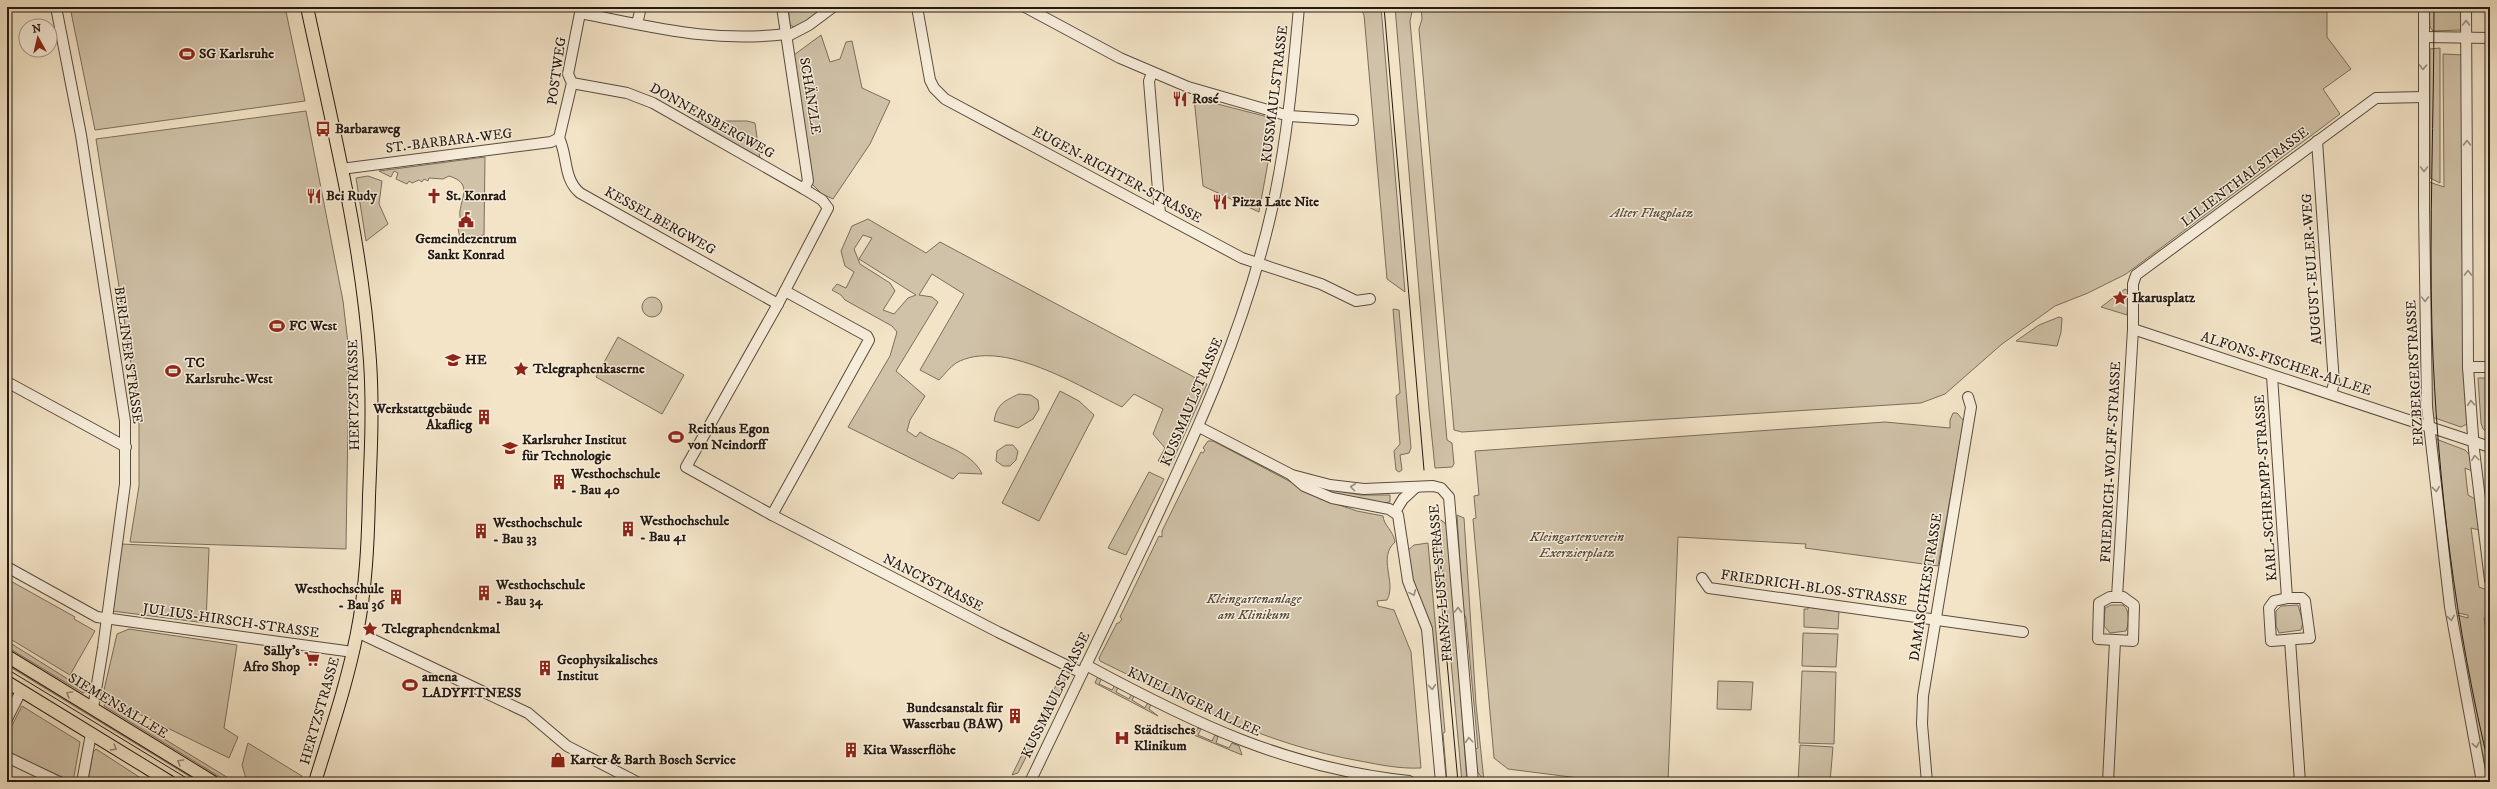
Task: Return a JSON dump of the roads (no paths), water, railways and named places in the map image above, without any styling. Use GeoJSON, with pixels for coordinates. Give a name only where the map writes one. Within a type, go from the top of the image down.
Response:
{"type":"FeatureCollection","features":[{"type":"Feature","properties":{"kind":"main road","name":"HERTZSTRASSE"},"geometry":{"type":"LineString","coordinates":[[306,7],[341,169],[364,303],[371,384],[367,545],[357,632],[353,652],[315,782]]}},
{"type":"Feature","properties":{"kind":"main road","name":"SIEMENSALLEE"},"geometry":{"type":"LineString","coordinates":[[7,656],[213,782]]}},
{"type":"Feature","properties":{"kind":"main road"},"geometry":{"type":"LineString","coordinates":[[7,682],[170,782]]}},
{"type":"Feature","properties":{"kind":"street","name":"BERLINER STRASSE"},"geometry":{"type":"LineString","coordinates":[[56,7],[81,135],[123,407],[126,447],[125,484],[93,708]]}},
{"type":"Feature","properties":{"kind":"street"},"geometry":{"type":"LineString","coordinates":[[637,24],[641,7]]}},
{"type":"Feature","properties":{"kind":"street","name":"SCHÄNZLE"},"geometry":{"type":"LineString","coordinates":[[782,7],[808,181],[804,189]]}},
{"type":"Feature","properties":{"kind":"street"},"geometry":{"type":"LineString","coordinates":[[581,10],[637,24],[710,37],[744,38],[786,36],[809,26],[833,7]]}},
{"type":"Feature","properties":{"kind":"street","name":"EUGEN-RICHTER-STRASSE"},"geometry":{"type":"LineString","coordinates":[[917,7],[930,80],[942,96],[1228,251],[1258,263],[1321,284],[1356,301],[1370,299]]}},
{"type":"Feature","properties":{"kind":"street"},"geometry":{"type":"LineString","coordinates":[[1025,7],[1152,73],[1211,95],[1289,116],[1353,120]]}},
{"type":"Feature","properties":{"kind":"street","name":"KUSSMAULSTRASSE"},"geometry":{"type":"LineString","coordinates":[[1030,782],[1200,427],[1232,348],[1258,263],[1272,209],[1289,116],[1300,7]]}},
{"type":"Feature","properties":{"kind":"street","name":"ERZBERGERSTRASSE"},"geometry":{"type":"LineString","coordinates":[[2424,7],[2426,353],[2429,426],[2452,619],[2482,782]]}},
{"type":"Feature","properties":{"kind":"street"},"geometry":{"type":"LineString","coordinates":[[2466,7],[2468,367],[2474,442],[2490,580]]}},
{"type":"Feature","properties":{"kind":"street","name":"POSTWEG"},"geometry":{"type":"LineString","coordinates":[[559,138],[572,83],[568,74],[581,10]]}},
{"type":"Feature","properties":{"kind":"street"},"geometry":{"type":"LineString","coordinates":[[2425,37],[2490,38]]}},
{"type":"Feature","properties":{"kind":"street"},"geometry":{"type":"LineString","coordinates":[[1152,73],[1149,82],[1160,214]]}},
{"type":"Feature","properties":{"kind":"street","name":"DONNERSBERGWEG"},"geometry":{"type":"LineString","coordinates":[[572,83],[627,93],[654,103],[804,189],[822,200],[828,208]]}},
{"type":"Feature","properties":{"kind":"street","name":"LILIENTHALSTRASSE"},"geometry":{"type":"LineString","coordinates":[[2133,329],[2133,284],[2136,275],[2376,98],[2424,97]]}},
{"type":"Feature","properties":{"kind":"street","name":"ST.-BARBARA-WEG"},"geometry":{"type":"LineString","coordinates":[[341,169],[551,142],[559,138]]}},
{"type":"Feature","properties":{"kind":"street","name":"KESSELBERGWEG"},"geometry":{"type":"LineString","coordinates":[[559,138],[564,147],[569,179],[580,192],[778,304]]}},
{"type":"Feature","properties":{"kind":"street","name":"AUGUST-EULER-WEG"},"geometry":{"type":"LineString","coordinates":[[2317,141],[2334,383],[2331,394]]}},
{"type":"Feature","properties":{"kind":"street","name":"NANCYSTRASSE"},"geometry":{"type":"LineString","coordinates":[[828,208],[778,304],[686,467],[772,515],[998,632],[1084,669]]}},
{"type":"Feature","properties":{"kind":"street"},"geometry":{"type":"LineString","coordinates":[[772,515],[869,340],[867,336],[785,291]]}},
{"type":"Feature","properties":{"kind":"street","name":"ALFONS-FISCHER-ALLEE"},"geometry":{"type":"LineString","coordinates":[[2133,329],[2490,447]]}},
{"type":"Feature","properties":{"kind":"street","name":"FRIEDRICH-WOLFF-STRASSE"},"geometry":{"type":"LineString","coordinates":[[2117,597],[2133,329]]}},
{"type":"Feature","properties":{"kind":"street"},"geometry":{"type":"LineString","coordinates":[[2468,367],[2490,367]]}},
{"type":"Feature","properties":{"kind":"street","name":"KARL-SCHREMPP-STRASSE"},"geometry":{"type":"LineString","coordinates":[[2272,376],[2287,598]]}},
{"type":"Feature","properties":{"kind":"street"},"geometry":{"type":"LineString","coordinates":[[7,382],[126,447]]}},
{"type":"Feature","properties":{"kind":"street","name":"DAMASCHKESTRASSE"},"geometry":{"type":"LineString","coordinates":[[1927,782],[1922,709],[1971,407],[1968,397]]}},
{"type":"Feature","properties":{"kind":"street","name":"FRANZ-LUST-STRASSE"},"geometry":{"type":"LineString","coordinates":[[1200,427],[1290,474],[1330,485],[1364,489],[1427,486],[1441,488],[1449,497],[1451,504],[1458,586],[1458,619],[1473,782]]}},
{"type":"Feature","properties":{"kind":"street","name":"FRANZ-LUST-STRASSE"},"geometry":{"type":"LineString","coordinates":[[1290,474],[1304,486],[1332,498],[1384,508],[1395,512],[1400,518],[1403,556],[1408,581],[1427,629],[1441,782]]}},
{"type":"Feature","properties":{"kind":"street"},"geometry":{"type":"LineString","coordinates":[[1395,512],[1403,499],[1416,487]]}},
{"type":"Feature","properties":{"kind":"street","name":"JULIUS-HIRSCH-STRASSE"},"geometry":{"type":"LineString","coordinates":[[7,567],[97,617],[353,652]]}},
{"type":"Feature","properties":{"kind":"street","name":"FRIEDRICH-BLOS-STRASSE"},"geometry":{"type":"LineString","coordinates":[[1702,578],[1709,588],[2023,632]]}},
{"type":"Feature","properties":{"kind":"street"},"geometry":{"type":"LineString","coordinates":[[2110,597],[2117,597],[2129,600],[2134,605],[2132,641],[2098,639],[2099,603],[2110,597]]}},
{"type":"Feature","properties":{"kind":"street","name":"KARL-SCHREMPP-STRASSE"},"geometry":{"type":"LineString","coordinates":[[2287,598],[2302,598],[2305,601],[2310,638],[2272,641],[2269,608],[2274,602],[2287,598]]}},
{"type":"Feature","properties":{"kind":"street"},"geometry":{"type":"LineString","coordinates":[[357,632],[528,713],[567,746],[636,782]]}},
{"type":"Feature","properties":{"kind":"street"},"geometry":{"type":"LineString","coordinates":[[2290,640],[2300,782]]}},
{"type":"Feature","properties":{"kind":"street"},"geometry":{"type":"LineString","coordinates":[[2108,782],[2115,641]]}},
{"type":"Feature","properties":{"kind":"street","name":"KNIELINGER ALLEE"},"geometry":{"type":"LineString","coordinates":[[1084,669],[1256,747],[1333,769],[1409,781]]}},
{"type":"Feature","properties":{"kind":"street"},"geometry":{"type":"LineString","coordinates":[[7,719],[21,691]]}},
{"type":"Feature","properties":{"kind":"street"},"geometry":{"type":"LineString","coordinates":[[82,782],[91,734]]}},
{"type":"Feature","properties":{"kind":"street"},"geometry":{"type":"LineString","coordinates":[[7,757],[59,782]]}},
{"type":"Feature","properties":{"kind":"tram line"},"geometry":{"type":"LineString","coordinates":[[1384,7],[1424,470]]}},
{"type":"Feature","properties":{"kind":"tram line"},"geometry":{"type":"LineString","coordinates":[[2434,7],[2431,290],[2434,386],[2438,442],[2443,497],[2458,607],[2467,662],[2490,770]]}},
{"type":"Feature","properties":{"kind":"tram line"},"geometry":{"type":"LineString","coordinates":[[1434,519],[1458,782]]}},
{"type":"Feature","properties":{"kind":"tram line"},"geometry":{"type":"LineString","coordinates":[[7,669],[193,782]]}},
{"type":"Feature","properties":{"kind":"place","name":"SG Karlsruhe"},"geometry":{"type":"Point","coordinates":[187,54]}},
{"type":"Feature","properties":{"kind":"place","name":"Rosé"},"geometry":{"type":"Point","coordinates":[1180,99]}},
{"type":"Feature","properties":{"kind":"place","name":"Barbaraweg"},"geometry":{"type":"Point","coordinates":[323,129]}},
{"type":"Feature","properties":{"kind":"place","name":"Bei Rudy"},"geometry":{"type":"Point","coordinates":[314,196]}},
{"type":"Feature","properties":{"kind":"place","name":"St. Konrad"},"geometry":{"type":"Point","coordinates":[434,196]}},
{"type":"Feature","properties":{"kind":"place","name":"Pizza Late Nite"},"geometry":{"type":"Point","coordinates":[1220,202]}},
{"type":"Feature","properties":{"kind":"place","name":"Gemeindezentrum Sankt Konrad"},"geometry":{"type":"Point","coordinates":[466,220]}},
{"type":"Feature","properties":{"kind":"place","name":"Ikarusplatz"},"geometry":{"type":"Point","coordinates":[2120,298]}},
{"type":"Feature","properties":{"kind":"place","name":"FC West"},"geometry":{"type":"Point","coordinates":[277,326]}},
{"type":"Feature","properties":{"kind":"place","name":"HE"},"geometry":{"type":"Point","coordinates":[453,360]}},
{"type":"Feature","properties":{"kind":"place","name":"Telegraphenkaserne"},"geometry":{"type":"Point","coordinates":[521,369]}},
{"type":"Feature","properties":{"kind":"place","name":"TC Karlsruhe-West"},"geometry":{"type":"Point","coordinates":[173,371]}},
{"type":"Feature","properties":{"kind":"place","name":"Werkstattgebäude Akaflieg"},"geometry":{"type":"Point","coordinates":[484,417]}},
{"type":"Feature","properties":{"kind":"place","name":"Reithaus Egon von Neindorff"},"geometry":{"type":"Point","coordinates":[676,437]}},
{"type":"Feature","properties":{"kind":"place","name":"Karlsruher Institut für Technologie"},"geometry":{"type":"Point","coordinates":[510,448]}},
{"type":"Feature","properties":{"kind":"place","name":"Westhochschule - Bau 40"},"geometry":{"type":"Point","coordinates":[559,482]}},
{"type":"Feature","properties":{"kind":"place","name":"Westhochschule - Bau 41"},"geometry":{"type":"Point","coordinates":[628,529]}},
{"type":"Feature","properties":{"kind":"place","name":"Westhochschule - Bau 33"},"geometry":{"type":"Point","coordinates":[481,531]}},
{"type":"Feature","properties":{"kind":"place","name":"Westhochschule - Bau 34"},"geometry":{"type":"Point","coordinates":[484,593]}},
{"type":"Feature","properties":{"kind":"place","name":"Westhochschule - Bau 36"},"geometry":{"type":"Point","coordinates":[396,597]}},
{"type":"Feature","properties":{"kind":"place","name":"Telegraphendenkmal"},"geometry":{"type":"Point","coordinates":[370,629]}},
{"type":"Feature","properties":{"kind":"place","name":"Sally's Afro Shop"},"geometry":{"type":"Point","coordinates":[312,659]}},
{"type":"Feature","properties":{"kind":"place","name":"Geophysikalisches Institut"},"geometry":{"type":"Point","coordinates":[545,668]}},
{"type":"Feature","properties":{"kind":"place","name":"amena LADYFITNESS"},"geometry":{"type":"Point","coordinates":[410,685]}},
{"type":"Feature","properties":{"kind":"place","name":"Bundesanstalt für Wasserbau (BAW)"},"geometry":{"type":"Point","coordinates":[1015,716]}},
{"type":"Feature","properties":{"kind":"place","name":"Städtisches Klinikum"},"geometry":{"type":"Point","coordinates":[1122,738]}},
{"type":"Feature","properties":{"kind":"place","name":"Kita Wasserflöhe"},"geometry":{"type":"Point","coordinates":[851,750]}},
{"type":"Feature","properties":{"kind":"place","name":"Karrer & Barth Bosch Service"},"geometry":{"type":"Point","coordinates":[558,760]}},
{"type":"Feature","properties":{"kind":"park label","name":"Alter Flugplatz"},"geometry":{"type":"Point","coordinates":[1652,213]}},
{"type":"Feature","properties":{"kind":"park label","name":"Kleingartenverein Exerzierplatz"},"geometry":{"type":"Point","coordinates":[1577,546]}},
{"type":"Feature","properties":{"kind":"park label","name":"Kleingartenanlage am Klinikum"},"geometry":{"type":"Point","coordinates":[1254,608]}}]}
